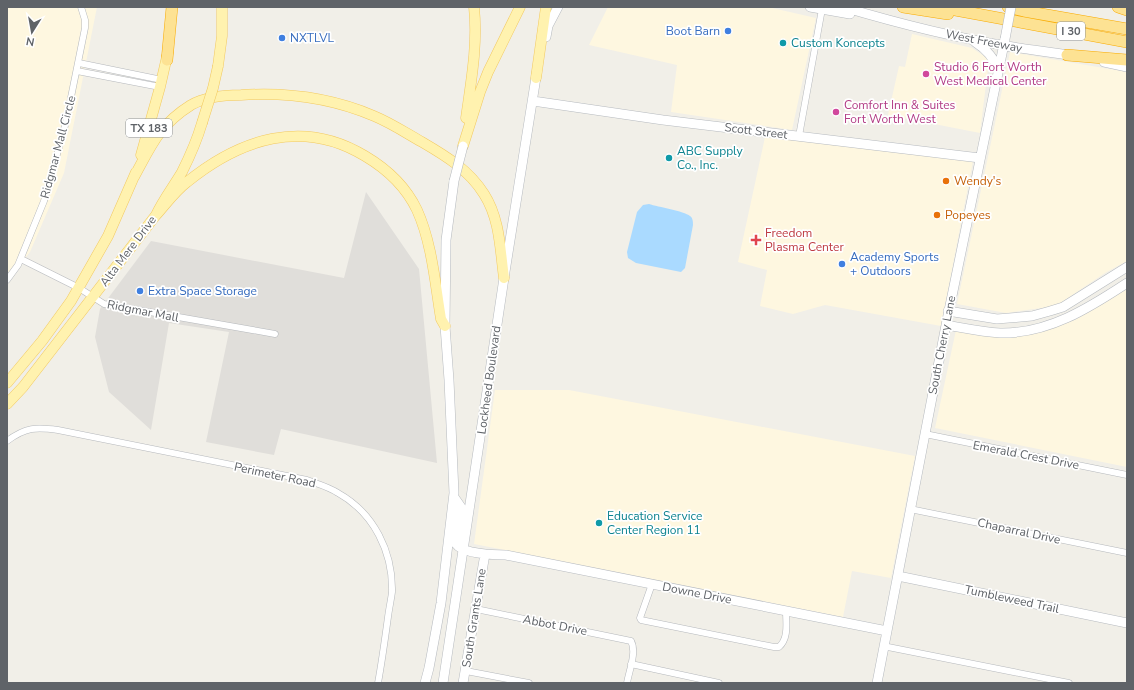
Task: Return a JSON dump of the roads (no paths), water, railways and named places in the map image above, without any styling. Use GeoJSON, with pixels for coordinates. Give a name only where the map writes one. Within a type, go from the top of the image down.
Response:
{"type":"FeatureCollection","features":[{"type":"Feature","properties":{"kind":"highway"},"geometry":{"type":"LineString","coordinates":[[167,60],[172,7]]}},
{"type":"Feature","properties":{"kind":"highway"},"geometry":{"type":"LineString","coordinates":[[903,7],[950,14],[964,12]]}},
{"type":"Feature","properties":{"kind":"highway","name":"West Freeway"},"geometry":{"type":"LineString","coordinates":[[939,7],[1127,42]]}},
{"type":"Feature","properties":{"kind":"highway","name":"I 30"},"geometry":{"type":"LineString","coordinates":[[1009,7],[1127,29]]}},
{"type":"Feature","properties":{"kind":"highway"},"geometry":{"type":"LineString","coordinates":[[1118,7],[1127,10]]}},
{"type":"Feature","properties":{"kind":"highway"},"geometry":{"type":"LineString","coordinates":[[1067,55],[1127,60]]}},
{"type":"Feature","properties":{"kind":"main road","name":"Alta Mere Drive"},"geometry":{"type":"LineString","coordinates":[[7,383],[42,341],[71,301],[108,236],[134,177],[148,134],[167,60],[176,7]]}},
{"type":"Feature","properties":{"kind":"main road","name":"Alta Mere Drive"},"geometry":{"type":"LineString","coordinates":[[7,404],[23,387],[156,215],[162,202],[186,163],[195,144],[213,88],[222,36],[222,7]]}},
{"type":"Feature","properties":{"kind":"main road"},"geometry":{"type":"LineString","coordinates":[[222,36],[229,7]]}},
{"type":"Feature","properties":{"kind":"main road"},"geometry":{"type":"LineString","coordinates":[[463,146],[474,54],[474,7]]}},
{"type":"Feature","properties":{"kind":"main road"},"geometry":{"type":"LineString","coordinates":[[463,146],[482,85],[520,7]]}},
{"type":"Feature","properties":{"kind":"main road"},"geometry":{"type":"LineString","coordinates":[[536,78],[546,7]]}},
{"type":"Feature","properties":{"kind":"main road"},"geometry":{"type":"LineString","coordinates":[[134,177],[158,133],[168,122],[192,105],[204,100],[229,95],[278,94],[315,98],[340,104],[374,116],[390,124],[448,157],[463,168],[484,193],[495,214],[498,224],[504,278]]}},
{"type":"Feature","properties":{"kind":"main road"},"geometry":{"type":"LineString","coordinates":[[156,215],[186,183],[210,165],[233,152],[267,139],[284,136],[308,136],[335,141],[356,150],[387,171],[397,181],[411,200],[424,228],[428,242],[440,319],[444,326]]}},
{"type":"Feature","properties":{"kind":"street","name":"Ridgmar Mall Circle"},"geometry":{"type":"LineString","coordinates":[[7,280],[15,271],[21,259],[44,201],[62,138],[77,71],[85,22],[81,7]]}},
{"type":"Feature","properties":{"kind":"street","name":"Lockheed Boulevard"},"geometry":{"type":"LineString","coordinates":[[443,683],[504,278],[536,78],[548,26],[558,7]]}},
{"type":"Feature","properties":{"kind":"street"},"geometry":{"type":"LineString","coordinates":[[810,7],[898,23]]}},
{"type":"Feature","properties":{"kind":"street","name":"West Freeway"},"geometry":{"type":"LineString","coordinates":[[843,7],[898,23],[969,38],[1004,42],[1127,67]]}},
{"type":"Feature","properties":{"kind":"street","name":"South Cherry Lane"},"geometry":{"type":"LineString","coordinates":[[877,683],[948,311],[1004,42],[1009,7]]}},
{"type":"Feature","properties":{"kind":"street"},"geometry":{"type":"LineString","coordinates":[[799,136],[822,9]]}},
{"type":"Feature","properties":{"kind":"street"},"geometry":{"type":"LineString","coordinates":[[969,38],[983,47],[991,55],[996,62],[998,70]]}},
{"type":"Feature","properties":{"kind":"street"},"geometry":{"type":"LineString","coordinates":[[78,63],[161,83]]}},
{"type":"Feature","properties":{"kind":"street"},"geometry":{"type":"LineString","coordinates":[[77,71],[161,83]]}},
{"type":"Feature","properties":{"kind":"street","name":"Scott Street"},"geometry":{"type":"LineString","coordinates":[[533,101],[663,120],[980,158]]}},
{"type":"Feature","properties":{"kind":"street"},"geometry":{"type":"LineString","coordinates":[[425,683],[441,603],[454,497],[449,380],[444,326],[446,240],[454,181],[463,146]]}},
{"type":"Feature","properties":{"kind":"street","name":"Ridgmar Mall"},"geometry":{"type":"LineString","coordinates":[[21,259],[78,288],[104,304],[275,334]]}},
{"type":"Feature","properties":{"kind":"street"},"geometry":{"type":"LineString","coordinates":[[948,311],[997,319],[1032,316],[1063,307],[1127,267]]}},
{"type":"Feature","properties":{"kind":"street"},"geometry":{"type":"LineString","coordinates":[[946,325],[1002,333],[1029,331],[1054,324],[1068,318],[1127,283]]}},
{"type":"Feature","properties":{"kind":"street","name":"Perimeter Road"},"geometry":{"type":"LineString","coordinates":[[7,441],[24,430],[32,428],[58,430],[307,480],[323,485],[356,504],[376,529],[384,544],[388,558],[392,593],[378,683]]}},
{"type":"Feature","properties":{"kind":"street","name":"Emerald Crest Drive"},"geometry":{"type":"LineString","coordinates":[[925,434],[1127,475]]}},
{"type":"Feature","properties":{"kind":"street"},"geometry":{"type":"LineString","coordinates":[[454,497],[461,507],[456,544],[458,547],[464,549]]}},
{"type":"Feature","properties":{"kind":"street","name":"Chaparral Drive"},"geometry":{"type":"LineString","coordinates":[[910,509],[1127,553]]}},
{"type":"Feature","properties":{"kind":"street","name":"Downe Drive"},"geometry":{"type":"LineString","coordinates":[[465,540],[474,546],[491,550],[506,556]]}},
{"type":"Feature","properties":{"kind":"street","name":"Downe Drive"},"geometry":{"type":"LineString","coordinates":[[464,549],[652,584],[887,631]]}},
{"type":"Feature","properties":{"kind":"street","name":"South Grants Lane"},"geometry":{"type":"LineString","coordinates":[[463,683],[485,554]]}},
{"type":"Feature","properties":{"kind":"street","name":"Tumbleweed Trail"},"geometry":{"type":"LineString","coordinates":[[898,576],[1127,623]]}},
{"type":"Feature","properties":{"kind":"street"},"geometry":{"type":"LineString","coordinates":[[652,584],[640,618],[645,621],[777,648],[783,643],[786,636],[786,611]]}},
{"type":"Feature","properties":{"kind":"street","name":"Abbot Drive"},"geometry":{"type":"LineString","coordinates":[[476,609],[612,636],[632,642],[633,654],[631,664]]}},
{"type":"Feature","properties":{"kind":"street"},"geometry":{"type":"LineString","coordinates":[[884,648],[888,647],[1068,683]]}},
{"type":"Feature","properties":{"kind":"street"},"geometry":{"type":"LineString","coordinates":[[627,683],[631,664],[719,683]]}},
{"type":"Feature","properties":{"kind":"street"},"geometry":{"type":"LineString","coordinates":[[466,671],[528,683]]}},
{"type":"Feature","properties":{"kind":"water"},"geometry":{"type":"Polygon","coordinates":[[[649,204],[682,212],[690,216],[692,219],[693,225],[685,268],[681,272],[636,263],[628,258],[627,252],[637,212],[643,205],[649,204]]]}},
{"type":"Feature","properties":{"kind":"place","name":"Boot Barn"},"geometry":{"type":"Point","coordinates":[728,31]}},
{"type":"Feature","properties":{"kind":"place","name":"NXTLVL"},"geometry":{"type":"Point","coordinates":[282,38]}},
{"type":"Feature","properties":{"kind":"place","name":"Custom Koncepts"},"geometry":{"type":"Point","coordinates":[783,43]}},
{"type":"Feature","properties":{"kind":"place","name":"Studio 6 Fort Worth West Medical Center"},"geometry":{"type":"Point","coordinates":[926,74]}},
{"type":"Feature","properties":{"kind":"place","name":"Comfort Inn & Suites Fort Worth West"},"geometry":{"type":"Point","coordinates":[836,112]}},
{"type":"Feature","properties":{"kind":"place","name":"ABC Supply Co., Inc."},"geometry":{"type":"Point","coordinates":[669,158]}},
{"type":"Feature","properties":{"kind":"place","name":"Wendy's"},"geometry":{"type":"Point","coordinates":[946,181]}},
{"type":"Feature","properties":{"kind":"place","name":"Popeyes"},"geometry":{"type":"Point","coordinates":[937,215]}},
{"type":"Feature","properties":{"kind":"place","name":"Freedom Plasma Center"},"geometry":{"type":"Point","coordinates":[756,240]}},
{"type":"Feature","properties":{"kind":"place","name":"Academy Sports + Outdoors"},"geometry":{"type":"Point","coordinates":[842,264]}},
{"type":"Feature","properties":{"kind":"place","name":"Extra Space Storage"},"geometry":{"type":"Point","coordinates":[140,291]}},
{"type":"Feature","properties":{"kind":"place","name":"Education Service Center Region 11"},"geometry":{"type":"Point","coordinates":[599,523]}}]}
